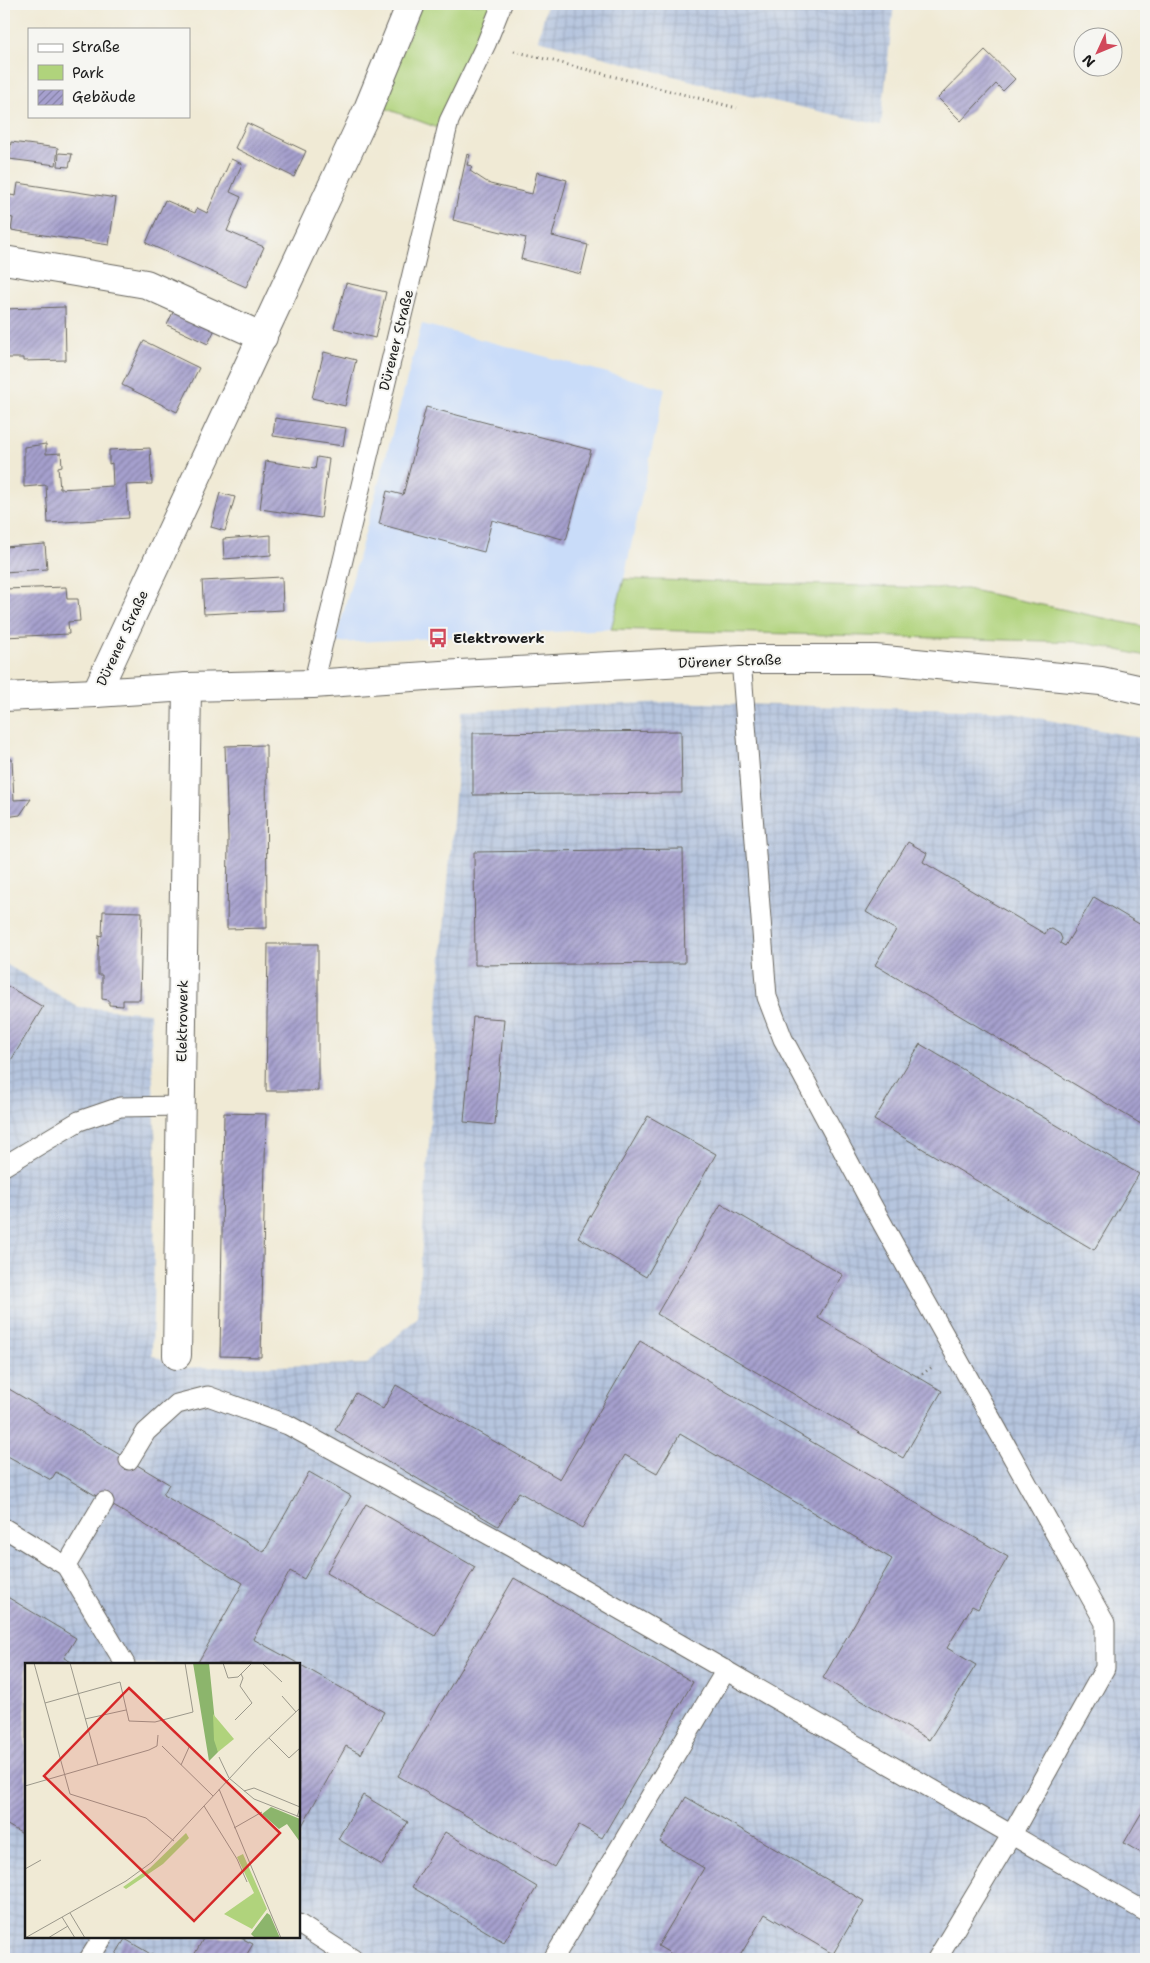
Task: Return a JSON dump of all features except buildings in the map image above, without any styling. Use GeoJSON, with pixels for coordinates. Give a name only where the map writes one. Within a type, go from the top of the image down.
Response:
{"type":"FeatureCollection","features":[{"type":"Feature","properties":{"kind":"street","name":"Dürener Straße"},"geometry":{"type":"LineString","coordinates":[[96,693],[368,109],[412,4]]}},
{"type":"Feature","properties":{"kind":"street"},"geometry":{"type":"LineString","coordinates":[[4,260],[146,284],[263,337]]}},
{"type":"Feature","properties":{"kind":"street","name":"Dürener Straße"},"geometry":{"type":"LineString","coordinates":[[4,697],[187,687],[312,684],[741,659],[875,659],[1101,681],[1146,691]]}},
{"type":"Feature","properties":{"kind":"street","name":"Elektrowerk"},"geometry":{"type":"LineString","coordinates":[[177,1356],[187,687]]}},
{"type":"Feature","properties":{"kind":"lane","name":"Dürener Straße"},"geometry":{"type":"LineString","coordinates":[[312,684],[449,120],[486,44],[502,4]]}},
{"type":"Feature","properties":{"kind":"lane"},"geometry":{"type":"LineString","coordinates":[[741,659],[767,997],[783,1039],[867,1197],[1105,1623],[1105,1668],[1012,1834],[937,1959]]}},
{"type":"Feature","properties":{"kind":"lane"},"geometry":{"type":"LineString","coordinates":[[4,1166],[79,1121],[120,1107],[181,1106]]}},
{"type":"Feature","properties":{"kind":"lane"},"geometry":{"type":"LineString","coordinates":[[129,1460],[146,1432],[176,1404],[208,1396],[288,1425],[511,1547],[1146,1912]]}},
{"type":"Feature","properties":{"kind":"lane"},"geometry":{"type":"LineString","coordinates":[[66,1566],[104,1502]]}},
{"type":"Feature","properties":{"kind":"lane"},"geometry":{"type":"LineString","coordinates":[[4,1528],[66,1566],[124,1663]]}},
{"type":"Feature","properties":{"kind":"lane"},"geometry":{"type":"LineString","coordinates":[[553,1959],[726,1670]]}},
{"type":"Feature","properties":{"kind":"lane"},"geometry":{"type":"LineString","coordinates":[[300,1925],[353,1959]]}},
{"type":"Feature","properties":{"kind":"lane"},"geometry":{"type":"LineString","coordinates":[[89,1959],[102,1938]]}},
{"type":"Feature","properties":{"kind":"path"},"geometry":{"type":"LineString","coordinates":[[486,44],[737,108]]}},
{"type":"Feature","properties":{"kind":"shaded area"},"geometry":{"type":"Polygon","coordinates":[[[547,4],[894,4],[881,125],[741,94],[538,40],[547,4]]]}},
{"type":"Feature","properties":{"kind":"shaded area"},"geometry":{"type":"Polygon","coordinates":[[[422,324],[665,388],[624,579],[611,629],[335,643],[422,324]]]}},
{"type":"Feature","properties":{"kind":"shaded area"},"geometry":{"type":"Polygon","coordinates":[[[669,702],[1002,711],[1146,739],[1146,1959],[4,1959],[4,963],[79,1007],[150,1013],[156,1153],[152,1355],[177,1368],[366,1364],[417,1318],[440,980],[462,711],[669,702]]]}},
{"type":"Feature","properties":{"kind":"green space"},"geometry":{"type":"Polygon","coordinates":[[[422,4],[494,4],[438,128],[379,106],[422,4]]]}},
{"type":"Feature","properties":{"kind":"green space"},"geometry":{"type":"Polygon","coordinates":[[[624,579],[967,589],[1146,627],[1146,656],[1081,642],[611,629],[624,579]]]}},
{"type":"Feature","properties":{"kind":"place","name":"Elektrowerk"},"geometry":{"type":"Point","coordinates":[438,638]}}]}
